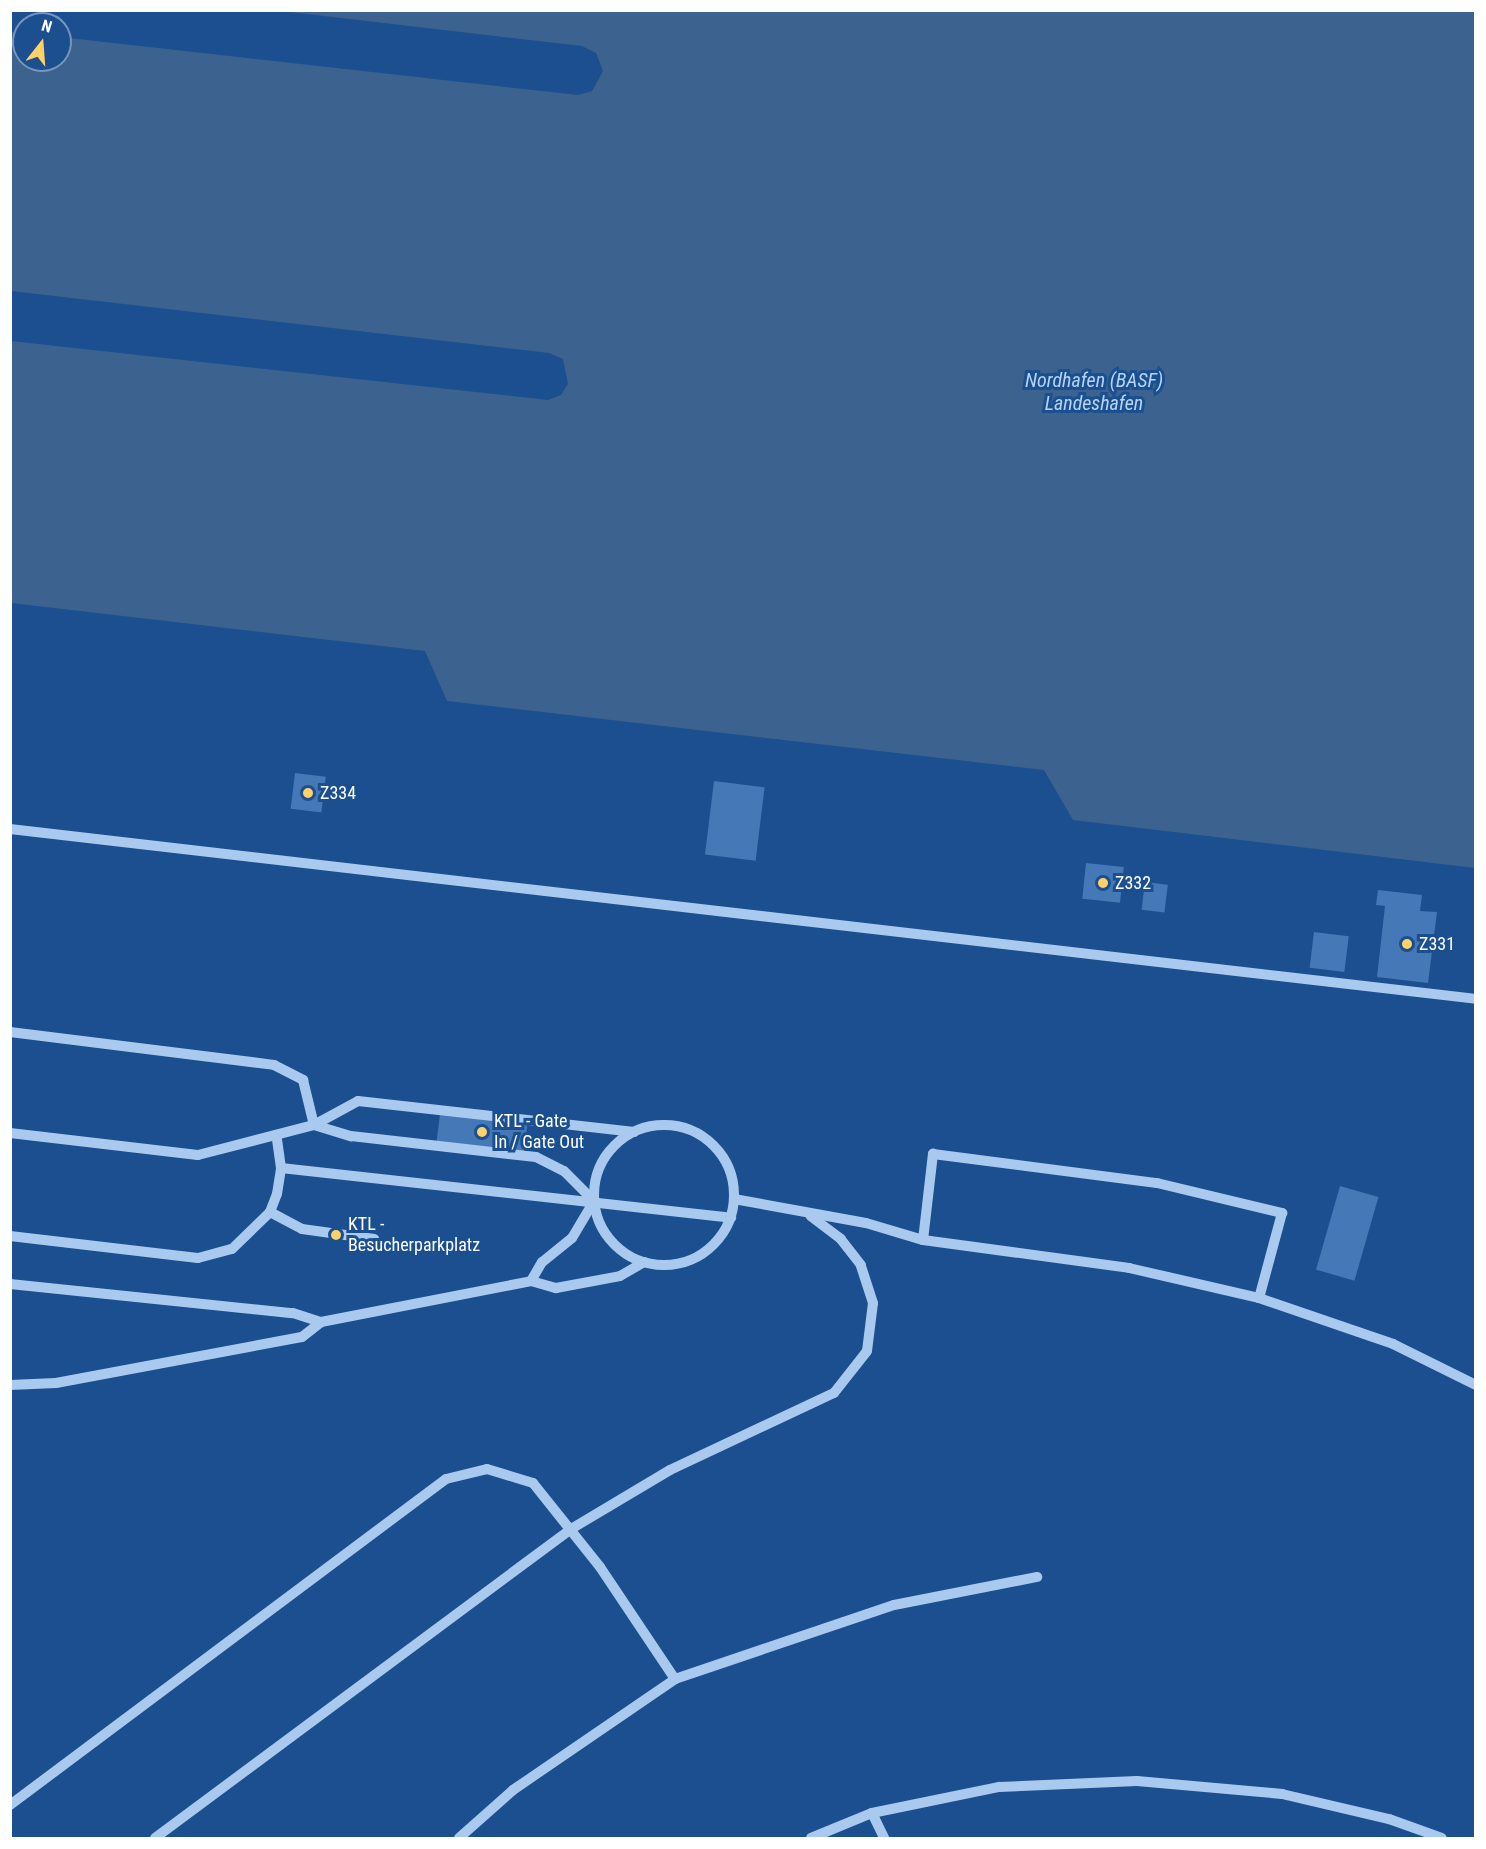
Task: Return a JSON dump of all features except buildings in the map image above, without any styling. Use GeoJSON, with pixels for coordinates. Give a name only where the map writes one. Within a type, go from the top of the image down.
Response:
{"type":"FeatureCollection","features":[{"type":"Feature","properties":{"kind":"street"},"geometry":{"type":"LineString","coordinates":[[10,829],[1476,999]]}},
{"type":"Feature","properties":{"kind":"street"},"geometry":{"type":"LineString","coordinates":[[10,1032],[274,1065],[303,1080],[314,1125]]}},
{"type":"Feature","properties":{"kind":"street"},"geometry":{"type":"LineString","coordinates":[[10,1133],[198,1155],[277,1138],[314,1125],[358,1101],[634,1132],[669,1125],[704,1137],[728,1164],[735,1199],[731,1218],[711,1247],[697,1257],[680,1264],[644,1262],[610,1239],[594,1201],[564,1171],[536,1157],[351,1136],[314,1125]]}},
{"type":"Feature","properties":{"kind":"street"},"geometry":{"type":"LineString","coordinates":[[531,1281],[542,1262],[572,1238],[594,1201],[603,1161],[634,1132]]}},
{"type":"Feature","properties":{"kind":"street"},"geometry":{"type":"LineString","coordinates":[[10,1236],[198,1258],[232,1249],[270,1212],[281,1168],[277,1138]]}},
{"type":"Feature","properties":{"kind":"street"},"geometry":{"type":"LineString","coordinates":[[923,1240],[933,1154],[1157,1183],[1282,1213],[1259,1298]]}},
{"type":"Feature","properties":{"kind":"street"},"geometry":{"type":"LineString","coordinates":[[281,1168],[731,1218]]}},
{"type":"Feature","properties":{"kind":"street"},"geometry":{"type":"LineString","coordinates":[[735,1199],[811,1216],[866,1223],[923,1240],[1130,1268],[1259,1298],[1393,1344],[1476,1385]]}},
{"type":"Feature","properties":{"kind":"street"},"geometry":{"type":"LineString","coordinates":[[270,1212],[302,1228],[374,1239]]}},
{"type":"Feature","properties":{"kind":"street"},"geometry":{"type":"LineString","coordinates":[[155,1839],[571,1529],[670,1470],[815,1406],[855,1372],[873,1326],[870,1285],[841,1239],[811,1216]]}},
{"type":"Feature","properties":{"kind":"street"},"geometry":{"type":"LineString","coordinates":[[10,1385],[56,1383],[302,1337],[321,1322],[531,1281],[556,1288],[620,1276],[644,1262]]}},
{"type":"Feature","properties":{"kind":"street"},"geometry":{"type":"LineString","coordinates":[[10,1284],[294,1313],[321,1322]]}},
{"type":"Feature","properties":{"kind":"street"},"geometry":{"type":"LineString","coordinates":[[10,1804],[446,1479],[487,1469],[533,1483],[571,1529],[675,1679]]}},
{"type":"Feature","properties":{"kind":"street"},"geometry":{"type":"LineString","coordinates":[[459,1839],[513,1790],[675,1679],[894,1605],[1037,1577]]}},
{"type":"Feature","properties":{"kind":"street"},"geometry":{"type":"LineString","coordinates":[[811,1839],[872,1813],[999,1787],[1137,1781],[1282,1794],[1389,1819],[1442,1839]]}},
{"type":"Feature","properties":{"kind":"street"},"geometry":{"type":"LineString","coordinates":[[872,1813],[884,1839]]}},
{"type":"Feature","properties":{"kind":"water","name":"Nordhafen (BASF) Landeshafen"},"geometry":{"type":"Polygon","coordinates":[[[281,11],[1475,11],[1475,868],[1073,820],[1044,770],[447,701],[425,651],[11,603],[11,341],[548,400],[561,395],[568,384],[563,359],[549,353],[11,291],[11,32],[12,72],[72,72],[72,38],[578,95],[592,91],[603,71],[596,53],[582,46],[281,11]]]}},
{"type":"Feature","properties":{"kind":"place","name":"Z334"},"geometry":{"type":"Point","coordinates":[308,793]}},
{"type":"Feature","properties":{"kind":"place","name":"Z332"},"geometry":{"type":"Point","coordinates":[1103,883]}},
{"type":"Feature","properties":{"kind":"place","name":"Z331"},"geometry":{"type":"Point","coordinates":[1407,944]}},
{"type":"Feature","properties":{"kind":"place","name":"KTL - Gate In / Gate Out"},"geometry":{"type":"Point","coordinates":[482,1132]}},
{"type":"Feature","properties":{"kind":"place","name":"KTL - Besucherparkplatz"},"geometry":{"type":"Point","coordinates":[336,1235]}}]}
